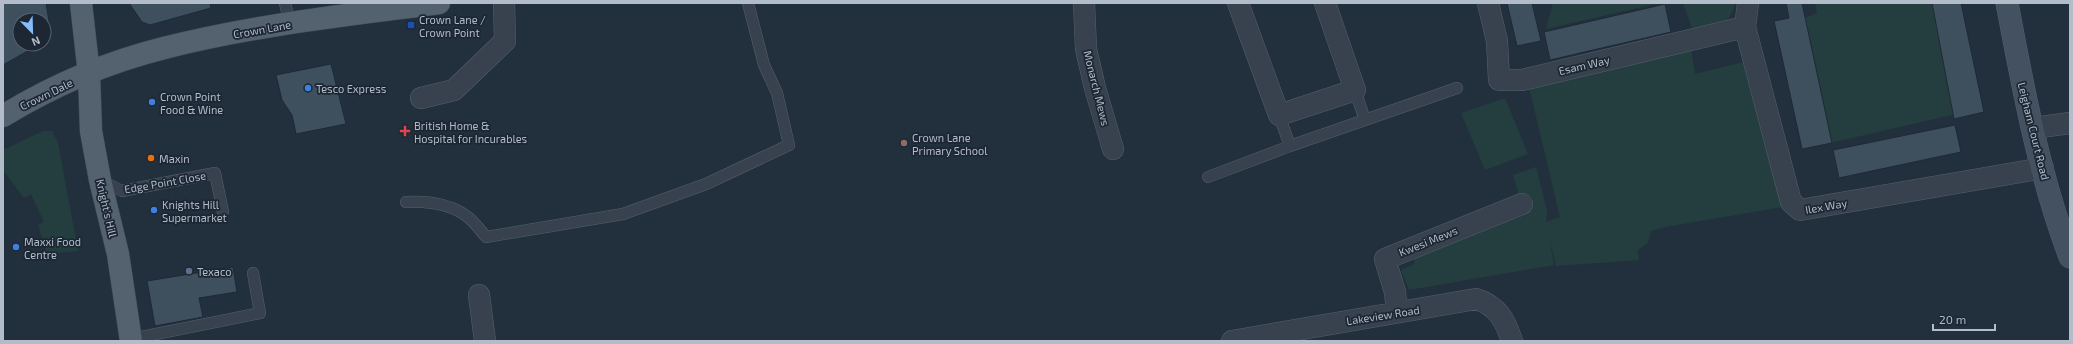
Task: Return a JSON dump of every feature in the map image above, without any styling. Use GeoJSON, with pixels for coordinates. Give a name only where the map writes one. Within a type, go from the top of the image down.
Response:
{"type":"FeatureCollection","features":[{"type":"Feature","properties":{"kind":"main road","name":"Knight's Hill"},"geometry":{"type":"LineString","coordinates":[[81,3],[89,74],[91,131],[100,180],[118,254],[131,340]]}},
{"type":"Feature","properties":{"kind":"main road","name":"Crown Lane"},"geometry":{"type":"LineString","coordinates":[[89,74],[164,48],[290,24],[439,3]]}},
{"type":"Feature","properties":{"kind":"main road","name":"Crown Dale"},"geometry":{"type":"LineString","coordinates":[[3,116],[34,97],[89,74]]}},
{"type":"Feature","properties":{"kind":"street"},"geometry":{"type":"LineString","coordinates":[[422,98],[454,90],[505,41],[504,3]]}},
{"type":"Feature","properties":{"kind":"street","name":"Monarch Mews"},"geometry":{"type":"LineString","coordinates":[[1084,3],[1086,49],[1095,88],[1113,149]]}},
{"type":"Feature","properties":{"kind":"street"},"geometry":{"type":"LineString","coordinates":[[1238,3],[1279,116],[1355,90],[1325,3]]}},
{"type":"Feature","properties":{"kind":"street","name":"Esam Way"},"geometry":{"type":"LineString","coordinates":[[1488,3],[1497,41],[1499,80],[1522,80],[1745,27]]}},
{"type":"Feature","properties":{"kind":"street","name":"Ilex Way"},"geometry":{"type":"LineString","coordinates":[[1748,3],[1745,27],[1791,202],[1800,210],[2043,168]]}},
{"type":"Feature","properties":{"kind":"street","name":"Leigham Court Road"},"geometry":{"type":"LineString","coordinates":[[2007,3],[2033,128],[2056,219],[2070,257]]}},
{"type":"Feature","properties":{"kind":"street"},"geometry":{"type":"LineString","coordinates":[[2033,128],[2070,122]]}},
{"type":"Feature","properties":{"kind":"street","name":"Kwesi Mews"},"geometry":{"type":"LineString","coordinates":[[1397,312],[1394,292],[1385,259],[1522,204]]}},
{"type":"Feature","properties":{"kind":"street"},"geometry":{"type":"LineString","coordinates":[[479,295],[485,341]]}},
{"type":"Feature","properties":{"kind":"street","name":"Lakeview Road"},"geometry":{"type":"LineString","coordinates":[[1232,341],[1476,299],[1487,302],[1498,311],[1506,324],[1512,341]]}},
{"type":"Feature","properties":{"kind":"lane"},"geometry":{"type":"LineString","coordinates":[[285,3],[290,24]]}},
{"type":"Feature","properties":{"kind":"lane"},"geometry":{"type":"LineString","coordinates":[[406,202],[425,201],[448,208],[469,218],[486,238],[623,214],[706,184],[789,145],[777,93],[764,65],[748,3]]}},
{"type":"Feature","properties":{"kind":"lane"},"geometry":{"type":"LineString","coordinates":[[1208,177],[1290,146],[1457,88]]}},
{"type":"Feature","properties":{"kind":"lane"},"geometry":{"type":"LineString","coordinates":[[1355,90],[1365,120]]}},
{"type":"Feature","properties":{"kind":"lane"},"geometry":{"type":"LineString","coordinates":[[1279,116],[1290,146]]}},
{"type":"Feature","properties":{"kind":"lane","name":"Edge Point Close"},"geometry":{"type":"LineString","coordinates":[[100,180],[122,191],[215,173],[223,212]]}},
{"type":"Feature","properties":{"kind":"lane"},"geometry":{"type":"LineString","coordinates":[[131,340],[260,313],[254,273]]}},
{"type":"Feature","properties":{"kind":"green space"},"geometry":{"type":"Polygon","coordinates":[[[1553,3],[1659,3],[1546,29],[1553,3]]]}},
{"type":"Feature","properties":{"kind":"green space"},"geometry":{"type":"Polygon","coordinates":[[[1683,3],[1736,3],[1728,20],[1692,28],[1683,3]]]}},
{"type":"Feature","properties":{"kind":"green space"},"geometry":{"type":"Polygon","coordinates":[[[1815,3],[1932,3],[1956,114],[1830,143],[1805,18],[1817,13],[1815,3]]]}},
{"type":"Feature","properties":{"kind":"green space"},"geometry":{"type":"Polygon","coordinates":[[[1691,49],[1695,74],[1748,61],[1783,207],[1665,227],[1651,231],[1648,242],[1638,250],[1639,260],[1556,266],[1549,237],[1554,265],[1409,290],[1401,270],[1414,264],[1414,259],[1525,215],[1513,175],[1536,167],[1547,210],[1546,222],[1560,217],[1529,87],[1691,49]]]}},
{"type":"Feature","properties":{"kind":"green space"},"geometry":{"type":"Polygon","coordinates":[[[1505,98],[1528,154],[1485,170],[1461,113],[1505,98]]]}},
{"type":"Feature","properties":{"kind":"green space"},"geometry":{"type":"Polygon","coordinates":[[[43,131],[52,131],[58,143],[78,251],[47,254],[38,225],[44,222],[31,194],[24,198],[3,170],[3,150],[43,131]]]}},
{"type":"Feature","properties":{"kind":"building"},"geometry":{"type":"Polygon","coordinates":[[[3,3],[46,3],[48,12],[12,12],[12,52],[26,52],[3,65],[3,3]]]}},
{"type":"Feature","properties":{"kind":"building"},"geometry":{"type":"Polygon","coordinates":[[[129,3],[210,3],[211,8],[150,25],[142,22],[129,3]]]}},
{"type":"Feature","properties":{"kind":"building"},"geometry":{"type":"Polygon","coordinates":[[[1507,3],[1532,3],[1541,41],[1517,46],[1507,3]]]}},
{"type":"Feature","properties":{"kind":"building"},"geometry":{"type":"Polygon","coordinates":[[[1786,3],[1802,3],[1832,143],[1802,149],[1774,21],[1789,18],[1786,3]]]}},
{"type":"Feature","properties":{"kind":"building"},"geometry":{"type":"Polygon","coordinates":[[[1932,3],[1961,3],[1984,112],[1954,119],[1932,3]]]}},
{"type":"Feature","properties":{"kind":"building"},"geometry":{"type":"Polygon","coordinates":[[[1665,4],[1671,32],[1550,60],[1544,32],[1665,4]]]}},
{"type":"Feature","properties":{"kind":"building","name":"Tesco Express"},"geometry":{"type":"Polygon","coordinates":[[[331,64],[346,124],[296,134],[292,115],[282,100],[276,75],[331,64]]]}},
{"type":"Feature","properties":{"kind":"building"},"geometry":{"type":"Polygon","coordinates":[[[1955,125],[1961,152],[1839,178],[1833,150],[1955,125]]]}},
{"type":"Feature","properties":{"kind":"building"},"geometry":{"type":"Polygon","coordinates":[[[233,267],[237,292],[199,298],[203,317],[155,326],[147,281],[233,267]]]}},
{"type":"Feature","properties":{"kind":"place","name":"Crown Lane / Crown Point"},"geometry":{"type":"Point","coordinates":[411,25]}},
{"type":"Feature","properties":{"kind":"place","name":"Tesco Express"},"geometry":{"type":"Point","coordinates":[308,88]}},
{"type":"Feature","properties":{"kind":"place","name":"Crown Point Food & Wine"},"geometry":{"type":"Point","coordinates":[152,102]}},
{"type":"Feature","properties":{"kind":"place","name":"British Home & Hospital for Incurables"},"geometry":{"type":"Point","coordinates":[405,131]}},
{"type":"Feature","properties":{"kind":"place","name":"Crown Lane Primary School"},"geometry":{"type":"Point","coordinates":[904,143]}},
{"type":"Feature","properties":{"kind":"place","name":"Maxin"},"geometry":{"type":"Point","coordinates":[151,158]}},
{"type":"Feature","properties":{"kind":"place","name":"Knights Hill Supermarket"},"geometry":{"type":"Point","coordinates":[154,210]}},
{"type":"Feature","properties":{"kind":"place","name":"Maxxi Food Centre"},"geometry":{"type":"Point","coordinates":[16,247]}},
{"type":"Feature","properties":{"kind":"place","name":"Texaco"},"geometry":{"type":"Point","coordinates":[189,271]}}]}
